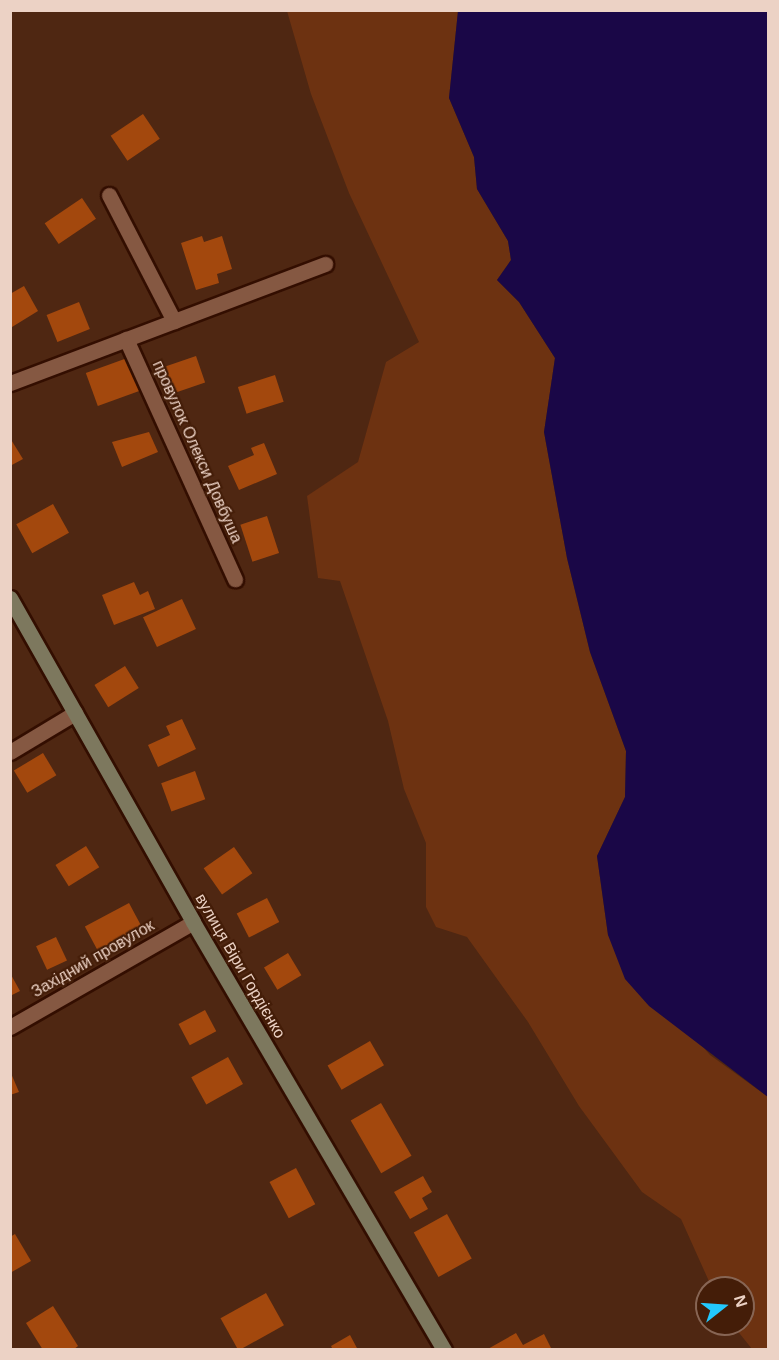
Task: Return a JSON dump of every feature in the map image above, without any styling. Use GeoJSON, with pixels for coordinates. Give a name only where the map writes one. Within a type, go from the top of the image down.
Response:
{"type":"FeatureCollection","features":[{"type":"Feature","properties":{"kind":"street"},"geometry":{"type":"LineString","coordinates":[[110,195],[174,321]]}},
{"type":"Feature","properties":{"kind":"street"},"geometry":{"type":"LineString","coordinates":[[10,383],[325,264]]}},
{"type":"Feature","properties":{"kind":"street","name":"провулок Олекси Довбуша"},"geometry":{"type":"LineString","coordinates":[[126,339],[236,579]]}},
{"type":"Feature","properties":{"kind":"street","name":"вулиця Віри Гордієнко"},"geometry":{"type":"LineString","coordinates":[[10,598],[193,922],[444,1350]]}},
{"type":"Feature","properties":{"kind":"street"},"geometry":{"type":"LineString","coordinates":[[10,752],[75,713]]}},
{"type":"Feature","properties":{"kind":"street","name":"Західний провулок"},"geometry":{"type":"LineString","coordinates":[[10,1027],[193,922]]}},
{"type":"Feature","properties":{"kind":"shaded area"},"geometry":{"type":"Polygon","coordinates":[[[287,11],[458,11],[449,98],[474,157],[477,189],[508,241],[511,260],[497,280],[519,302],[555,358],[544,432],[567,558],[590,652],[626,751],[625,797],[597,856],[608,935],[710,1055],[768,1097],[768,1349],[752,1349],[742,1336],[755,1336],[755,1276],[707,1276],[681,1219],[642,1192],[579,1106],[528,1022],[467,937],[436,927],[426,907],[426,843],[404,789],[388,721],[340,581],[318,578],[307,496],[358,462],[386,362],[419,342],[349,193],[311,94],[287,11]]]}},
{"type":"Feature","properties":{"kind":"shaded area"},"geometry":{"type":"Polygon","coordinates":[[[458,11],[768,11],[768,1097],[649,1006],[625,979],[608,935],[597,856],[625,797],[626,751],[590,652],[567,558],[544,432],[555,358],[519,302],[497,280],[511,260],[508,241],[477,189],[474,157],[449,98],[458,11]]]}},
{"type":"Feature","properties":{"kind":"building"},"geometry":{"type":"Polygon","coordinates":[[[143,114],[160,139],[127,161],[111,136],[143,114]]]}},
{"type":"Feature","properties":{"kind":"building"},"geometry":{"type":"Polygon","coordinates":[[[82,198],[96,219],[59,244],[45,223],[82,198]]]}},
{"type":"Feature","properties":{"kind":"building"},"geometry":{"type":"Polygon","coordinates":[[[202,236],[204,242],[222,236],[232,269],[217,274],[219,283],[196,290],[181,243],[202,236]]]}},
{"type":"Feature","properties":{"kind":"building"},"geometry":{"type":"Polygon","coordinates":[[[24,286],[38,311],[12,327],[10,294],[24,286]]]}},
{"type":"Feature","properties":{"kind":"building"},"geometry":{"type":"Polygon","coordinates":[[[79,302],[90,329],[57,342],[47,315],[79,302]]]}},
{"type":"Feature","properties":{"kind":"building"},"geometry":{"type":"Polygon","coordinates":[[[196,356],[205,382],[173,394],[164,367],[196,356]]]}},
{"type":"Feature","properties":{"kind":"building"},"geometry":{"type":"Polygon","coordinates":[[[130,357],[142,390],[98,406],[86,373],[130,357]]]}},
{"type":"Feature","properties":{"kind":"building"},"geometry":{"type":"Polygon","coordinates":[[[275,375],[284,402],[247,414],[238,387],[275,375]]]}},
{"type":"Feature","properties":{"kind":"building"},"geometry":{"type":"Polygon","coordinates":[[[149,432],[158,452],[122,467],[112,442],[149,432]]]}},
{"type":"Feature","properties":{"kind":"building"},"geometry":{"type":"Polygon","coordinates":[[[10,438],[23,459],[10,466],[10,438]]]}},
{"type":"Feature","properties":{"kind":"building"},"geometry":{"type":"Polygon","coordinates":[[[264,443],[277,474],[239,490],[228,466],[254,455],[251,448],[264,443]]]}},
{"type":"Feature","properties":{"kind":"building"},"geometry":{"type":"Polygon","coordinates":[[[53,504],[69,533],[32,553],[16,524],[53,504]]]}},
{"type":"Feature","properties":{"kind":"building"},"geometry":{"type":"Polygon","coordinates":[[[267,516],[279,553],[252,562],[240,525],[267,516]]]}},
{"type":"Feature","properties":{"kind":"building"},"geometry":{"type":"Polygon","coordinates":[[[134,582],[140,595],[148,591],[155,609],[114,625],[102,595],[134,582]]]}},
{"type":"Feature","properties":{"kind":"building"},"geometry":{"type":"Polygon","coordinates":[[[182,599],[196,629],[157,647],[143,617],[182,599]]]}},
{"type":"Feature","properties":{"kind":"building"},"geometry":{"type":"Polygon","coordinates":[[[125,666],[139,688],[108,707],[94,685],[125,666]]]}},
{"type":"Feature","properties":{"kind":"building"},"geometry":{"type":"Polygon","coordinates":[[[182,719],[196,749],[158,767],[148,745],[170,735],[166,726],[182,719]]]}},
{"type":"Feature","properties":{"kind":"building"},"geometry":{"type":"Polygon","coordinates":[[[43,753],[56,775],[27,793],[14,771],[43,753]]]}},
{"type":"Feature","properties":{"kind":"building"},"geometry":{"type":"Polygon","coordinates":[[[195,771],[205,799],[171,812],[161,783],[195,771]]]}},
{"type":"Feature","properties":{"kind":"building"},"geometry":{"type":"Polygon","coordinates":[[[86,846],[99,867],[69,886],[55,865],[86,846]]]}},
{"type":"Feature","properties":{"kind":"building"},"geometry":{"type":"Polygon","coordinates":[[[234,847],[252,873],[222,894],[204,868],[234,847]]]}},
{"type":"Feature","properties":{"kind":"building"},"geometry":{"type":"Polygon","coordinates":[[[267,898],[279,922],[249,937],[237,913],[267,898]]]}},
{"type":"Feature","properties":{"kind":"building"},"geometry":{"type":"Polygon","coordinates":[[[129,903],[142,927],[98,950],[85,926],[129,903]]]}},
{"type":"Feature","properties":{"kind":"building"},"geometry":{"type":"Polygon","coordinates":[[[56,937],[67,961],[47,970],[36,946],[56,937]]]}},
{"type":"Feature","properties":{"kind":"building"},"geometry":{"type":"Polygon","coordinates":[[[288,953],[301,975],[277,990],[264,967],[288,953]]]}},
{"type":"Feature","properties":{"kind":"building"},"geometry":{"type":"Polygon","coordinates":[[[10,973],[20,991],[10,996],[10,973]]]}},
{"type":"Feature","properties":{"kind":"building"},"geometry":{"type":"Polygon","coordinates":[[[205,1010],[216,1031],[190,1045],[179,1024],[205,1010]]]}},
{"type":"Feature","properties":{"kind":"building"},"geometry":{"type":"Polygon","coordinates":[[[370,1041],[384,1065],[342,1090],[328,1066],[370,1041]]]}},
{"type":"Feature","properties":{"kind":"building"},"geometry":{"type":"Polygon","coordinates":[[[228,1057],[243,1084],[206,1104],[191,1077],[228,1057]]]}},
{"type":"Feature","properties":{"kind":"building"},"geometry":{"type":"Polygon","coordinates":[[[10,1071],[19,1092],[10,1095],[10,1071]]]}},
{"type":"Feature","properties":{"kind":"building"},"geometry":{"type":"Polygon","coordinates":[[[381,1103],[412,1156],[381,1173],[351,1120],[381,1103]]]}},
{"type":"Feature","properties":{"kind":"building"},"geometry":{"type":"Polygon","coordinates":[[[296,1168],[315,1204],[289,1218],[270,1182],[296,1168]]]}},
{"type":"Feature","properties":{"kind":"building"},"geometry":{"type":"Polygon","coordinates":[[[423,1176],[432,1192],[422,1198],[428,1209],[410,1219],[394,1192],[423,1176]]]}},
{"type":"Feature","properties":{"kind":"building"},"geometry":{"type":"Polygon","coordinates":[[[447,1214],[472,1259],[438,1277],[414,1232],[447,1214]]]}},
{"type":"Feature","properties":{"kind":"building"},"geometry":{"type":"Polygon","coordinates":[[[15,1234],[31,1261],[10,1273],[10,1237],[15,1234]]]}},
{"type":"Feature","properties":{"kind":"building"},"geometry":{"type":"Polygon","coordinates":[[[266,1293],[284,1325],[238,1350],[221,1318],[266,1293]]]}},
{"type":"Feature","properties":{"kind":"building"},"geometry":{"type":"Polygon","coordinates":[[[53,1306],[78,1346],[73,1350],[43,1350],[26,1323],[53,1306]]]}},
{"type":"Feature","properties":{"kind":"building"},"geometry":{"type":"Polygon","coordinates":[[[516,1333],[523,1345],[544,1334],[552,1350],[486,1350],[516,1333]]]}},
{"type":"Feature","properties":{"kind":"building"},"geometry":{"type":"Polygon","coordinates":[[[350,1335],[358,1350],[333,1350],[331,1346],[350,1335]]]}}]}
